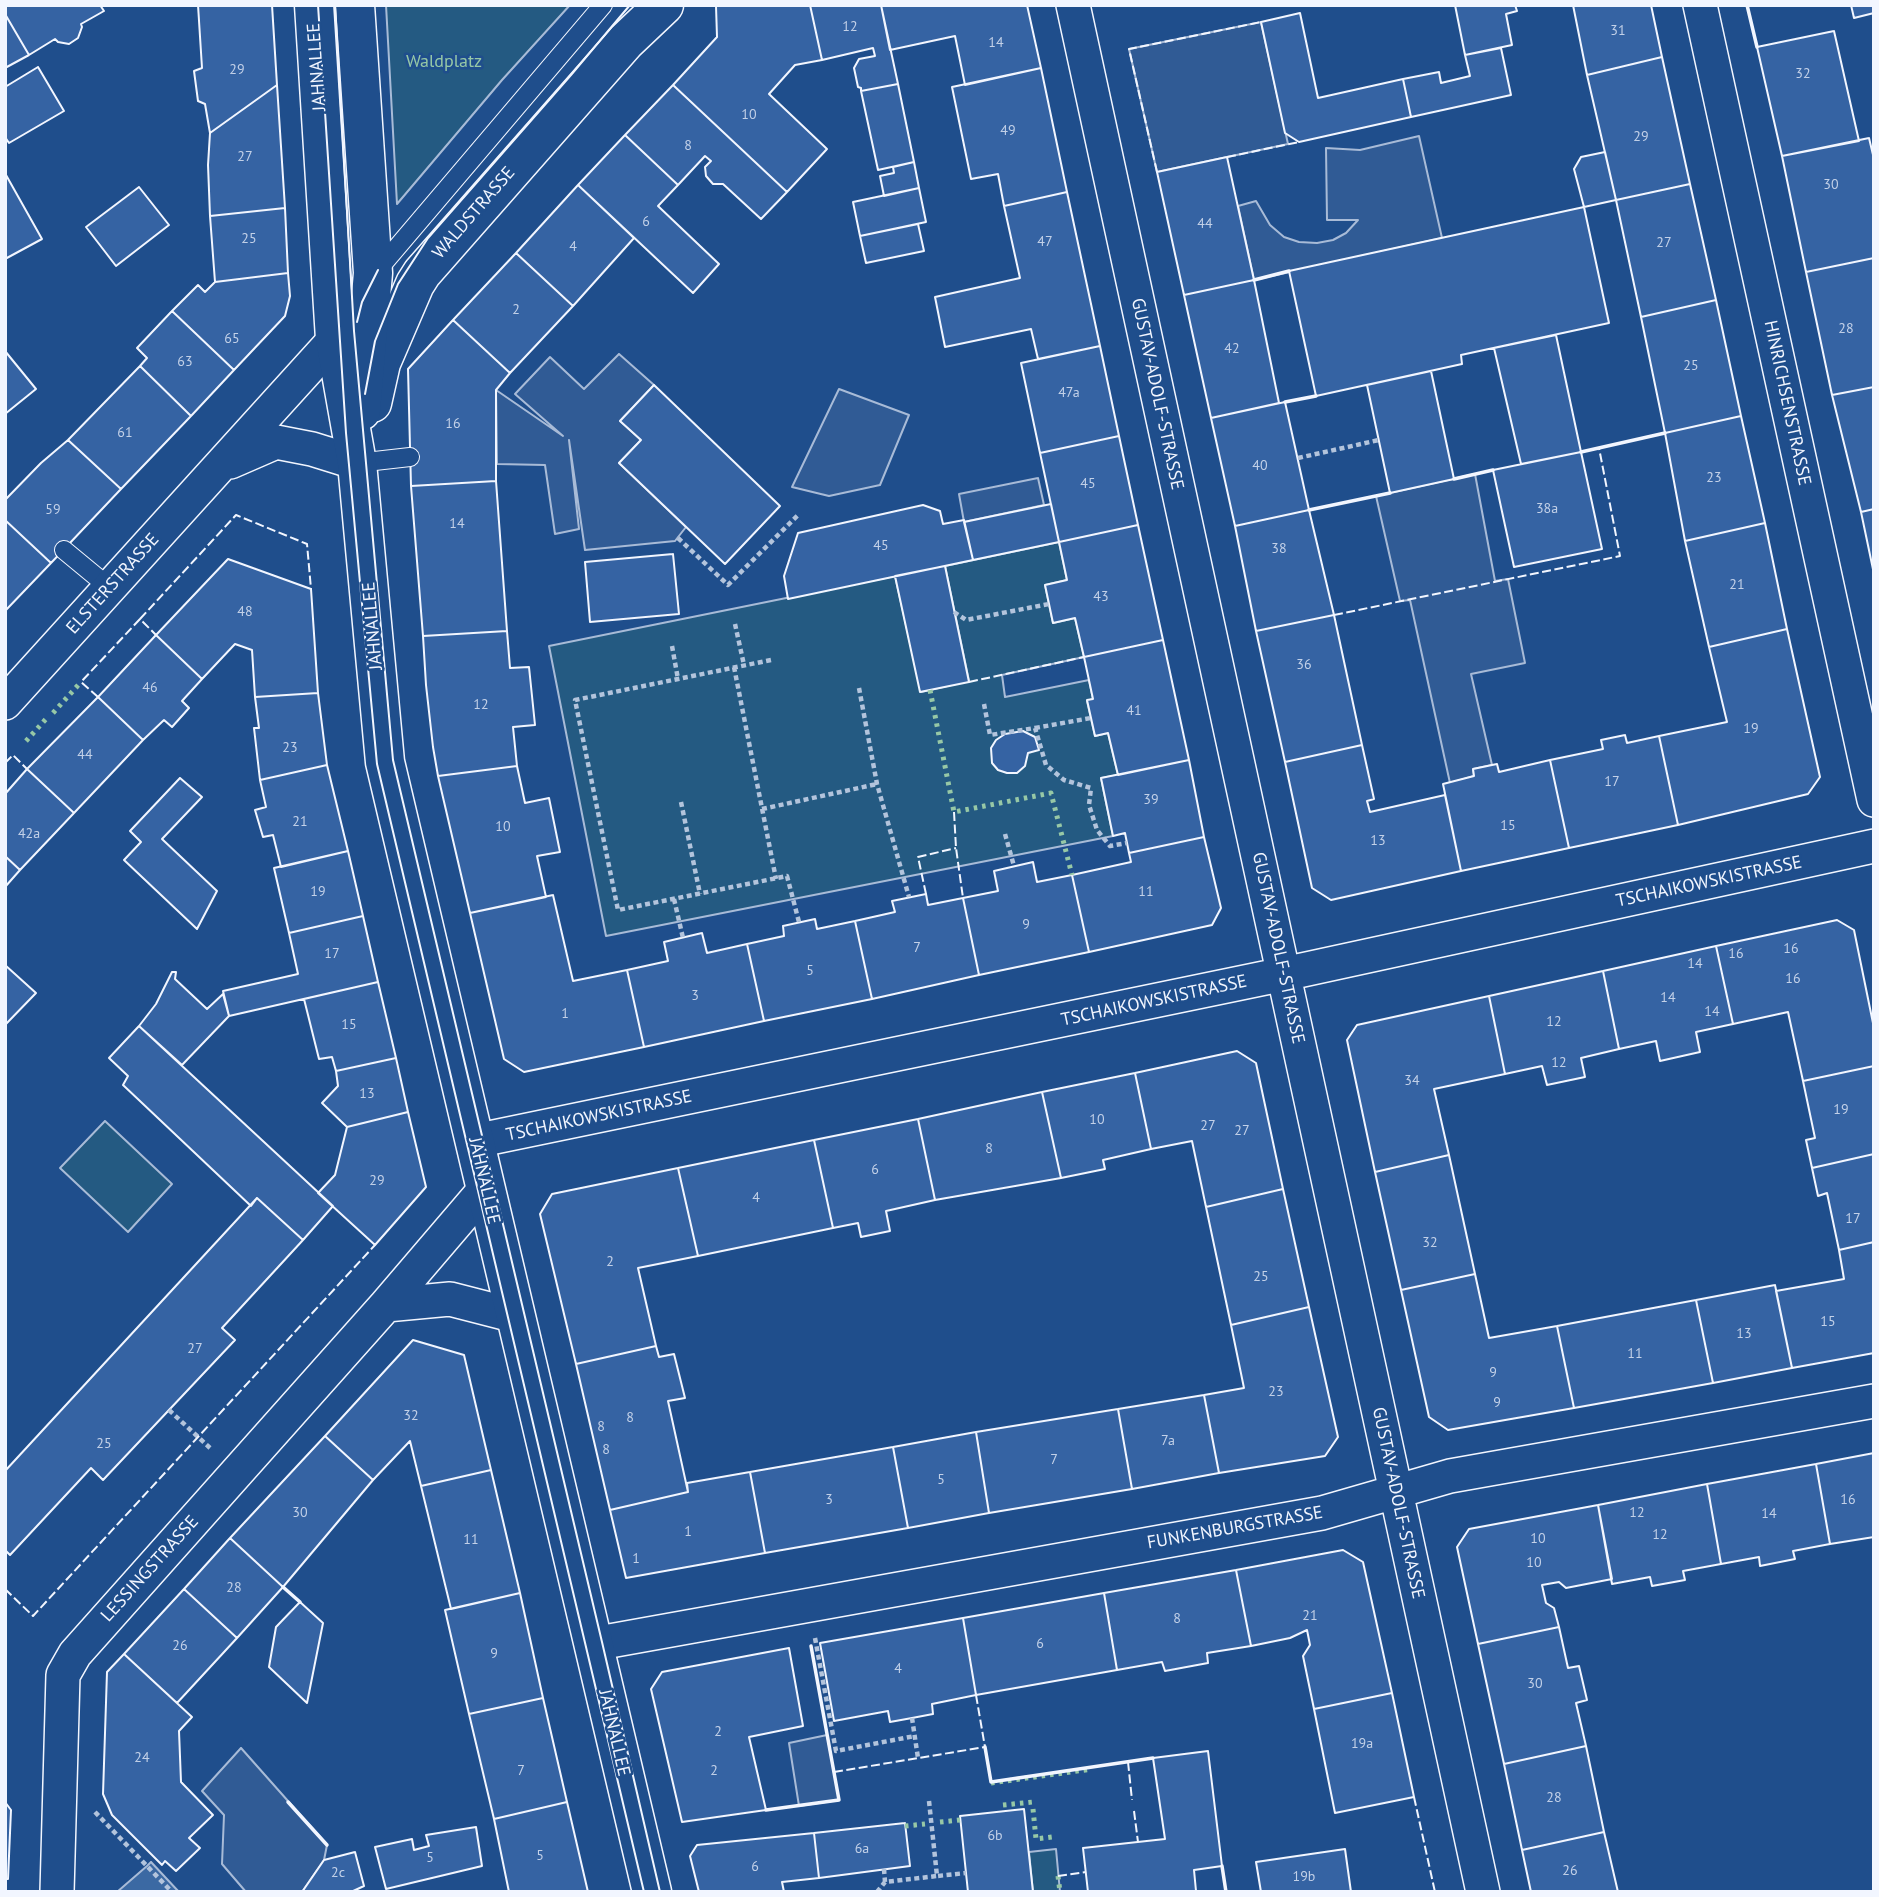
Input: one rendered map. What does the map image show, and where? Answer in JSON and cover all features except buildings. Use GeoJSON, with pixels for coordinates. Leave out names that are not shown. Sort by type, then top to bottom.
{"type":"FeatureCollection","features":[{"type":"Feature","properties":{"kind":"main road","name":"JAHNALLEE"},"geometry":{"type":"LineString","coordinates":[[314,5],[335,339],[357,463],[386,762],[652,1892]]}},
{"type":"Feature","properties":{"kind":"main road","name":"JAHNALLEE"},"geometry":{"type":"LineString","coordinates":[[355,5],[375,274],[357,463]]}},
{"type":"Feature","properties":{"kind":"main road","name":"WALDSTRASSE"},"geometry":{"type":"LineString","coordinates":[[357,463],[381,363],[422,273],[626,41],[664,5]]}},
{"type":"Feature","properties":{"kind":"street","name":"GUSTAV-ADOLF-STRASSE"},"geometry":{"type":"LineString","coordinates":[[1073,5],[1483,1892]]}},
{"type":"Feature","properties":{"kind":"street","name":"HINRICHSENSTRASSE"},"geometry":{"type":"LineString","coordinates":[[1700,5],[1874,800]]}},
{"type":"Feature","properties":{"kind":"street","name":"ELSTERSTRASSE"},"geometry":{"type":"LineString","coordinates":[[5,703],[335,339]]}},
{"type":"Feature","properties":{"kind":"street","name":"ELSTERSTRASSE"},"geometry":{"type":"LineString","coordinates":[[221,466],[276,442],[312,449],[357,463]]}},
{"type":"Feature","properties":{"kind":"street","name":"TSCHAIKOWSKISTRASSE"},"geometry":{"type":"LineString","coordinates":[[475,1141],[1284,974],[1874,846]]}},
{"type":"Feature","properties":{"kind":"street","name":"LESSINGSTRASSE"},"geometry":{"type":"LineString","coordinates":[[57,1892],[63,1675],[75,1654],[386,1306],[486,1188]]}},
{"type":"Feature","properties":{"kind":"street"},"geometry":{"type":"LineString","coordinates":[[386,1306],[450,1299],[516,1315]]}},
{"type":"Feature","properties":{"kind":"street","name":"FUNKENBURGSTRASSE"},"geometry":{"type":"LineString","coordinates":[[593,1644],[1322,1513],[1450,1476],[1874,1401]]}},
{"type":"Feature","properties":{"kind":"lane"},"geometry":{"type":"LineString","coordinates":[[335,339],[375,274],[603,5]]}},
{"type":"Feature","properties":{"kind":"lane"},"geometry":{"type":"LineString","coordinates":[[357,463],[411,457]]}},
{"type":"Feature","properties":{"kind":"lane"},"geometry":{"type":"LineString","coordinates":[[64,550],[110,588]]}},
{"type":"Feature","properties":{"kind":"path"},"geometry":{"type":"LineString","coordinates":[[1298,458],[1379,440]]}},
{"type":"Feature","properties":{"kind":"path"},"geometry":{"type":"LineString","coordinates":[[678,538],[728,585],[799,514]]}},
{"type":"Feature","properties":{"kind":"path"},"geometry":{"type":"LineString","coordinates":[[954,612],[966,621],[1049,604]]}},
{"type":"Feature","properties":{"kind":"path"},"geometry":{"type":"LineString","coordinates":[[735,625],[744,665]]}},
{"type":"Feature","properties":{"kind":"path"},"geometry":{"type":"LineString","coordinates":[[672,646],[678,679]]}},
{"type":"Feature","properties":{"kind":"path"},"geometry":{"type":"LineString","coordinates":[[771,660],[575,700],[618,910],[787,876],[799,922]]}},
{"type":"Feature","properties":{"kind":"path"},"geometry":{"type":"LineString","coordinates":[[734,667],[776,878]]}},
{"type":"Feature","properties":{"kind":"path"},"geometry":{"type":"LineString","coordinates":[[859,688],[877,784],[909,897]]}},
{"type":"Feature","properties":{"kind":"path"},"geometry":{"type":"LineString","coordinates":[[984,704],[990,736],[1091,718]]}},
{"type":"Feature","properties":{"kind":"path"},"geometry":{"type":"LineString","coordinates":[[1035,728],[1046,765],[1064,780],[1091,788],[1089,804],[1097,830],[1110,846],[1127,843]]}},
{"type":"Feature","properties":{"kind":"path"},"geometry":{"type":"LineString","coordinates":[[762,809],[877,784]]}},
{"type":"Feature","properties":{"kind":"path"},"geometry":{"type":"LineString","coordinates":[[681,802],[701,894]]}},
{"type":"Feature","properties":{"kind":"path"},"geometry":{"type":"LineString","coordinates":[[1005,834],[1014,866]]}},
{"type":"Feature","properties":{"kind":"path"},"geometry":{"type":"LineString","coordinates":[[674,899],[683,938]]}},
{"type":"Feature","properties":{"kind":"path"},"geometry":{"type":"LineString","coordinates":[[169,1410],[198,1437]]}},
{"type":"Feature","properties":{"kind":"path"},"geometry":{"type":"LineString","coordinates":[[810,1605],[836,1751],[915,1736]]}},
{"type":"Feature","properties":{"kind":"path"},"geometry":{"type":"LineString","coordinates":[[912,1718],[918,1758]]}},
{"type":"Feature","properties":{"kind":"path"},"geometry":{"type":"LineString","coordinates":[[929,1801],[937,1876]]}},
{"type":"Feature","properties":{"kind":"path"},"geometry":{"type":"LineString","coordinates":[[102,1819],[172,1892]]}},
{"type":"Feature","properties":{"kind":"path"},"geometry":{"type":"LineString","coordinates":[[884,1869],[886,1882]]}},
{"type":"Feature","properties":{"kind":"path"},"geometry":{"type":"LineString","coordinates":[[877,1892],[886,1882],[966,1873]]}},
{"type":"Feature","properties":{"kind":"green space","name":"Waldplatz"},"geometry":{"type":"Polygon","coordinates":[[[386,5],[570,5],[502,80],[397,204],[386,5]]]}},
{"type":"Feature","properties":{"kind":"green space"},"geometry":{"type":"Polygon","coordinates":[[[1059,542],[1067,580],[1045,585],[1053,623],[1075,618],[1084,657],[1002,675],[1005,697],[1089,680],[1093,699],[1087,701],[1095,736],[1108,733],[1118,775],[1101,778],[1113,836],[606,936],[549,646],[895,576],[921,692],[969,681],[945,566],[1059,542]]]}},
{"type":"Feature","properties":{"kind":"green space"},"geometry":{"type":"Polygon","coordinates":[[[105,1121],[172,1184],[128,1232],[60,1168],[105,1121]]]}},
{"type":"Feature","properties":{"kind":"green space"},"geometry":{"type":"Polygon","coordinates":[[[1056,1849],[1060,1892],[1033,1892],[1029,1852],[1056,1849]]]}},
{"type":"Feature","properties":{"kind":"shaded area"},"geometry":{"type":"Polygon","coordinates":[[[1261,22],[1288,144],[1157,172],[1129,49],[1261,22]]]}},
{"type":"Feature","properties":{"kind":"shaded area"},"geometry":{"type":"Polygon","coordinates":[[[1419,136],[1442,238],[1254,280],[1238,206],[1256,201],[1270,225],[1284,237],[1299,242],[1333,240],[1346,233],[1358,220],[1327,220],[1326,148],[1360,150],[1419,136]]]}},
{"type":"Feature","properties":{"kind":"shaded area"},"geometry":{"type":"Polygon","coordinates":[[[619,354],[654,385],[620,421],[641,440],[619,463],[686,527],[675,541],[585,550],[569,440],[579,529],[555,534],[545,465],[497,464],[496,390],[563,436],[515,394],[550,357],[584,389],[619,354]]]}},
{"type":"Feature","properties":{"kind":"shaded area"},"geometry":{"type":"Polygon","coordinates":[[[839,389],[909,415],[880,485],[829,496],[792,487],[839,389]]]}},
{"type":"Feature","properties":{"kind":"shaded area"},"geometry":{"type":"Polygon","coordinates":[[[1475,474],[1495,581],[1508,579],[1525,663],[1471,674],[1492,765],[1473,769],[1474,776],[1450,783],[1410,600],[1400,601],[1376,496],[1475,474]]]}},
{"type":"Feature","properties":{"kind":"shaded area"},"geometry":{"type":"Polygon","coordinates":[[[1038,478],[1044,505],[964,522],[959,494],[1038,478]]]}},
{"type":"Feature","properties":{"kind":"shaded area"},"geometry":{"type":"Polygon","coordinates":[[[827,1735],[839,1800],[799,1806],[789,1743],[827,1735]]]}},
{"type":"Feature","properties":{"kind":"shaded area"},"geometry":{"type":"Polygon","coordinates":[[[241,1748],[327,1845],[324,1860],[302,1892],[246,1892],[222,1864],[224,1815],[202,1791],[241,1748]]]}},
{"type":"Feature","properties":{"kind":"shaded area"},"geometry":{"type":"Polygon","coordinates":[[[151,1862],[179,1892],[117,1892],[147,1866],[151,1862]]]}},
{"type":"Feature","properties":{"kind":"tram line"},"geometry":{"type":"LineString","coordinates":[[318,5],[346,433],[377,764],[644,1892]]}},
{"type":"Feature","properties":{"kind":"tram line"},"geometry":{"type":"LineString","coordinates":[[335,5],[354,331],[393,760],[660,1892]]}},
{"type":"Feature","properties":{"kind":"tram line"},"geometry":{"type":"LineString","coordinates":[[365,394],[375,341],[398,284],[428,238],[630,5]]}},
{"type":"Feature","properties":{"kind":"tram line"},"geometry":{"type":"LineString","coordinates":[[357,322],[362,302],[378,270]]}},
{"type":"Feature","properties":{"kind":"hedge"},"geometry":{"type":"LineString","coordinates":[[53,713],[81,682]]}},
{"type":"Feature","properties":{"kind":"hedge"},"geometry":{"type":"LineString","coordinates":[[930,690],[954,812],[1051,793],[1072,875]]}},
{"type":"Feature","properties":{"kind":"hedge"},"geometry":{"type":"LineString","coordinates":[[26,741],[46,719]]}},
{"type":"Feature","properties":{"kind":"hedge"},"geometry":{"type":"LineString","coordinates":[[991,1783],[1092,1769]]}},
{"type":"Feature","properties":{"kind":"hedge"},"geometry":{"type":"LineString","coordinates":[[1003,1805],[1033,1802]]}},
{"type":"Feature","properties":{"kind":"hedge"},"geometry":{"type":"LineString","coordinates":[[1033,1809],[1036,1839],[1052,1837]]}},
{"type":"Feature","properties":{"kind":"hedge"},"geometry":{"type":"LineString","coordinates":[[940,1822],[960,1820]]}},
{"type":"Feature","properties":{"kind":"hedge"},"geometry":{"type":"LineString","coordinates":[[905,1826],[925,1824]]}},
{"type":"Feature","properties":{"kind":"hedge"},"geometry":{"type":"LineString","coordinates":[[1058,1876],[1060,1892]]}},
{"type":"Feature","properties":{"kind":"fence"},"geometry":{"type":"LineString","coordinates":[[1157,172],[1129,49],[1261,22]]}},
{"type":"Feature","properties":{"kind":"fence"},"geometry":{"type":"LineString","coordinates":[[1227,157],[1299,142]]}},
{"type":"Feature","properties":{"kind":"fence"},"geometry":{"type":"LineString","coordinates":[[1334,615],[1620,556],[1599,448]]}},
{"type":"Feature","properties":{"kind":"fence"},"geometry":{"type":"LineString","coordinates":[[140,619],[236,515],[307,544],[311,589]]}},
{"type":"Feature","properties":{"kind":"fence"},"geometry":{"type":"LineString","coordinates":[[98,697],[81,682],[140,619],[156,635]]}},
{"type":"Feature","properties":{"kind":"fence"},"geometry":{"type":"LineString","coordinates":[[969,682],[1084,657]]}},
{"type":"Feature","properties":{"kind":"fence"},"geometry":{"type":"LineString","coordinates":[[5,763],[13,755],[27,769]]}},
{"type":"Feature","properties":{"kind":"fence"},"geometry":{"type":"LineString","coordinates":[[954,812],[963,898]]}},
{"type":"Feature","properties":{"kind":"fence"},"geometry":{"type":"LineString","coordinates":[[926,894],[918,857],[956,848]]}},
{"type":"Feature","properties":{"kind":"fence"},"geometry":{"type":"LineString","coordinates":[[5,1589],[33,1616],[375,1245]]}},
{"type":"Feature","properties":{"kind":"fence"},"geometry":{"type":"LineString","coordinates":[[976,1695],[991,1782]]}},
{"type":"Feature","properties":{"kind":"fence"},"geometry":{"type":"LineString","coordinates":[[834,1772],[985,1747]]}},
{"type":"Feature","properties":{"kind":"fence"},"geometry":{"type":"LineString","coordinates":[[1128,1762],[1132,1800]]}},
{"type":"Feature","properties":{"kind":"fence"},"geometry":{"type":"LineString","coordinates":[[1414,1797],[1435,1892]]}},
{"type":"Feature","properties":{"kind":"fence"},"geometry":{"type":"LineString","coordinates":[[1134,1811],[1138,1842]]}},
{"type":"Feature","properties":{"kind":"fence"},"geometry":{"type":"LineString","coordinates":[[1058,1876],[1086,1872]]}},
{"type":"Feature","properties":{"kind":"wall"},"geometry":{"type":"LineString","coordinates":[[1747,5],[1757,47]]}},
{"type":"Feature","properties":{"kind":"wall"},"geometry":{"type":"LineString","coordinates":[[1254,280],[1289,271]]}},
{"type":"Feature","properties":{"kind":"wall"},"geometry":{"type":"LineString","coordinates":[[1285,402],[1316,396]]}},
{"type":"Feature","properties":{"kind":"wall"},"geometry":{"type":"LineString","coordinates":[[1581,452],[1665,433]]}},
{"type":"Feature","properties":{"kind":"wall"},"geometry":{"type":"LineString","coordinates":[[1454,479],[1493,470]]}},
{"type":"Feature","properties":{"kind":"wall"},"geometry":{"type":"LineString","coordinates":[[1309,510],[1390,493]]}},
{"type":"Feature","properties":{"kind":"wall"},"geometry":{"type":"LineString","coordinates":[[283,1587],[300,1602]]}},
{"type":"Feature","properties":{"kind":"wall"},"geometry":{"type":"LineString","coordinates":[[766,1810],[839,1800],[811,1646]]}},
{"type":"Feature","properties":{"kind":"wall"},"geometry":{"type":"LineString","coordinates":[[985,1747],[991,1782],[1153,1758]]}},
{"type":"Feature","properties":{"kind":"wall"},"geometry":{"type":"LineString","coordinates":[[288,1802],[327,1845]]}},
{"type":"Feature","properties":{"kind":"wall"},"geometry":{"type":"LineString","coordinates":[[1222,1866],[1226,1892]]}}]}
